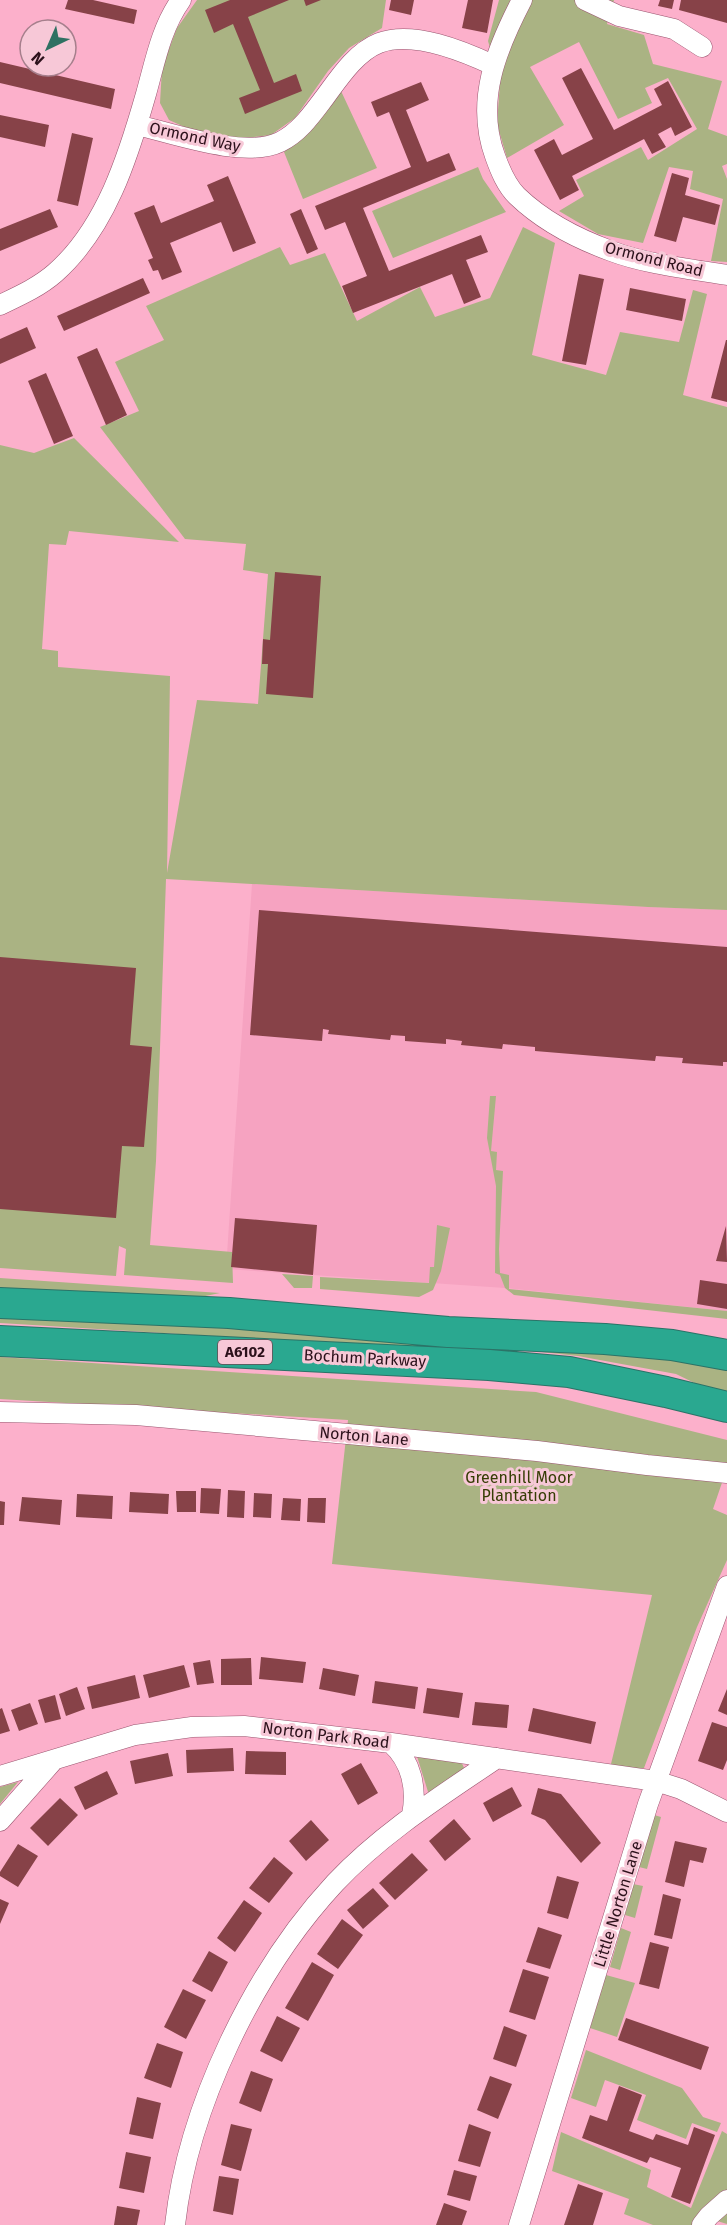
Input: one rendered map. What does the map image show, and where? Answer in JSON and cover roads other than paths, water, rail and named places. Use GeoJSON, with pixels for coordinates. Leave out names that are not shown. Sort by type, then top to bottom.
{"type":"FeatureCollection","features":[{"type":"Feature","properties":{"kind":"highway","name":"Bochum Parkway"},"geometry":{"type":"LineString","coordinates":[[0,1303],[229,1313],[467,1333],[605,1339],[672,1345],[727,1355]]}},
{"type":"Feature","properties":{"kind":"highway","name":"Bochum Parkway"},"geometry":{"type":"LineString","coordinates":[[0,1341],[489,1365],[569,1372],[727,1407]]}},
{"type":"Feature","properties":{"kind":"street"},"geometry":{"type":"LineString","coordinates":[[0,305],[26,293],[55,273],[79,249],[106,205],[137,125],[161,39],[181,0]]}},
{"type":"Feature","properties":{"kind":"street","name":"Ormond Road"},"geometry":{"type":"LineString","coordinates":[[522,0],[510,22],[494,65],[487,93],[486,120],[491,146],[501,173],[516,195],[564,229],[612,252],[727,276]]}},
{"type":"Feature","properties":{"kind":"street"},"geometry":{"type":"LineString","coordinates":[[585,0],[619,15],[674,29],[702,47]]}},
{"type":"Feature","properties":{"kind":"street","name":"Ormond Way"},"geometry":{"type":"LineString","coordinates":[[137,125],[240,148],[259,148],[280,142],[303,125],[342,74],[358,57],[380,43],[404,39],[431,43],[462,51],[494,65]]}},
{"type":"Feature","properties":{"kind":"street","name":"Norton Lane"},"geometry":{"type":"LineString","coordinates":[[0,1412],[135,1415],[537,1451],[727,1473]]}},
{"type":"Feature","properties":{"kind":"street","name":"Little Norton Lane"},"geometry":{"type":"LineString","coordinates":[[519,2225],[656,1781],[727,1586]]}},
{"type":"Feature","properties":{"kind":"street","name":"Norton Park Road"},"geometry":{"type":"LineString","coordinates":[[0,1776],[135,1735],[192,1727],[244,1726],[391,1743],[656,1781],[681,1789],[727,1812]]}},
{"type":"Feature","properties":{"kind":"street"},"geometry":{"type":"LineString","coordinates":[[391,1743],[403,1756],[412,1776],[414,1800],[412,1815]]}},
{"type":"Feature","properties":{"kind":"street"},"geometry":{"type":"LineString","coordinates":[[175,2225],[177,2205],[194,2133],[211,2086],[268,1970],[301,1923],[336,1882],[412,1815],[497,1758]]}},
{"type":"Feature","properties":{"kind":"street"},"geometry":{"type":"LineString","coordinates":[[0,1821],[55,1760]]}},
{"type":"Feature","properties":{"kind":"street"},"geometry":{"type":"LineString","coordinates":[[702,2225],[727,2200]]}},
{"type":"Feature","properties":{"kind":"park label","name":"Greenhill Moor Plantation"},"geometry":{"type":"Point","coordinates":[519,1486]}}]}
